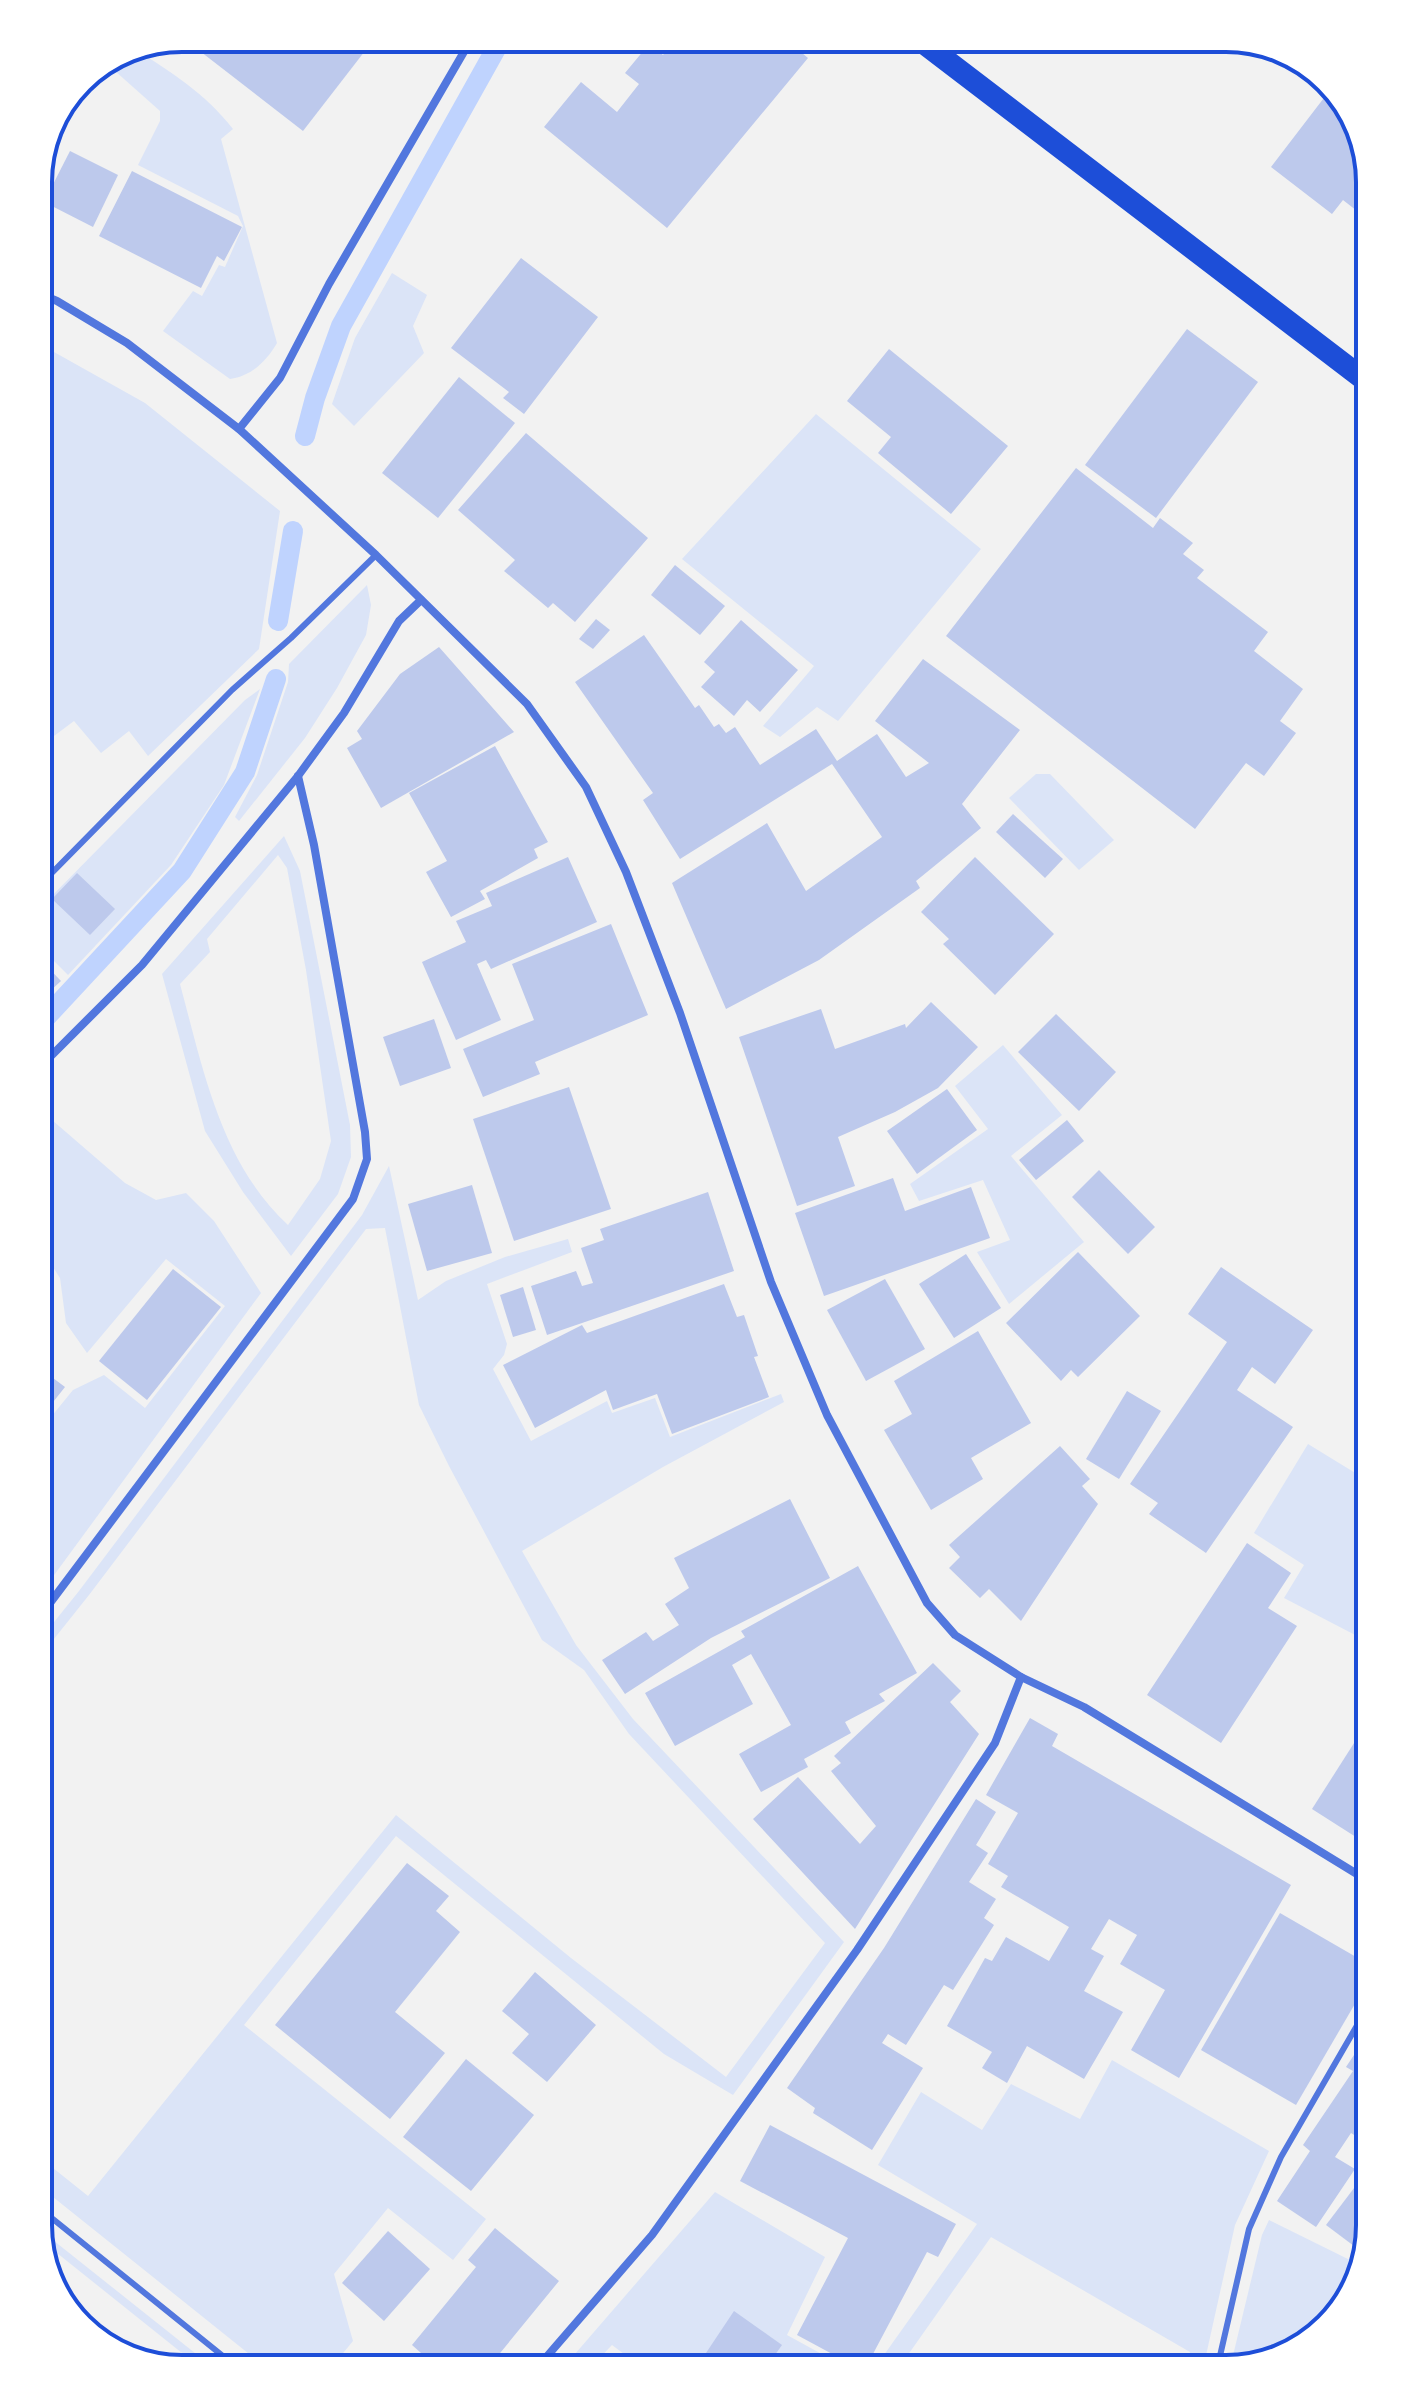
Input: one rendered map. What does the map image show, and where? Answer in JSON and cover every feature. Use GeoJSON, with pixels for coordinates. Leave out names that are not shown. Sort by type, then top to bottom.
{"type":"FeatureCollection","features":[{"type":"Feature","properties":{"kind":"highway"},"geometry":{"type":"LineString","coordinates":[[935,52],[1356,373]]}},
{"type":"Feature","properties":{"kind":"street"},"geometry":{"type":"LineString","coordinates":[[239,429],[280,378],[329,284],[464,52]]}},
{"type":"Feature","properties":{"kind":"street"},"geometry":{"type":"LineString","coordinates":[[52,299],[127,343],[239,429],[376,555],[527,704],[586,787],[626,872],[680,1013],[771,1282],[827,1415],[927,1603],[955,1635],[1021,1677],[1084,1707],[1356,1873]]}},
{"type":"Feature","properties":{"kind":"street"},"geometry":{"type":"LineString","coordinates":[[52,1055],[142,965],[298,776],[344,713],[399,621],[421,600]]}},
{"type":"Feature","properties":{"kind":"street"},"geometry":{"type":"LineString","coordinates":[[52,1600],[353,1199],[367,1159],[365,1132],[317,860],[298,776]]}},
{"type":"Feature","properties":{"kind":"street"},"geometry":{"type":"LineString","coordinates":[[548,2355],[652,2235],[857,1950],[995,1743],[1021,1677]]}},
{"type":"Feature","properties":{"kind":"lane"},"geometry":{"type":"LineString","coordinates":[[52,873],[232,690],[291,638],[376,555]]}},
{"type":"Feature","properties":{"kind":"lane"},"geometry":{"type":"LineString","coordinates":[[1220,2355],[1249,2229],[1281,2157],[1356,2027]]}},
{"type":"Feature","properties":{"kind":"lane"},"geometry":{"type":"LineString","coordinates":[[52,2218],[222,2355]]}},
{"type":"Feature","properties":{"kind":"shaded area"},"geometry":{"type":"Polygon","coordinates":[[[148,58],[199,94],[233,129],[221,139],[277,343],[257,367],[245,375],[230,379],[163,331],[193,291],[202,296],[219,265],[225,267],[243,226],[238,216],[138,165],[160,121],[160,111],[115,71],[148,58]]]}},
{"type":"Feature","properties":{"kind":"shaded area"},"geometry":{"type":"Polygon","coordinates":[[[392,273],[427,295],[413,326],[424,353],[354,426],[332,404],[355,338],[392,273]]]}},
{"type":"Feature","properties":{"kind":"shaded area"},"geometry":{"type":"Polygon","coordinates":[[[52,351],[145,403],[280,511],[259,649],[148,756],[129,731],[101,753],[74,721],[52,738],[52,351]]]}},
{"type":"Feature","properties":{"kind":"shaded area"},"geometry":{"type":"Polygon","coordinates":[[[816,414],[981,549],[838,721],[817,707],[780,737],[763,726],[814,666],[682,559],[816,414]]]}},
{"type":"Feature","properties":{"kind":"shaded area"},"geometry":{"type":"Polygon","coordinates":[[[367,585],[371,605],[366,635],[305,738],[239,821],[235,817],[257,775],[288,682],[289,664],[367,585]]]}},
{"type":"Feature","properties":{"kind":"shaded area"},"geometry":{"type":"Polygon","coordinates":[[[260,689],[224,785],[171,865],[68,975],[52,959],[52,896],[245,700],[260,689]]]}},
{"type":"Feature","properties":{"kind":"shaded area"},"geometry":{"type":"Polygon","coordinates":[[[1036,774],[1050,774],[1114,840],[1079,870],[1009,798],[1036,774]]]}},
{"type":"Feature","properties":{"kind":"shaded area"},"geometry":{"type":"Polygon","coordinates":[[[284,836],[300,871],[350,1125],[351,1157],[338,1194],[291,1256],[243,1192],[205,1131],[162,974],[284,836]],[[278,855],[207,939],[210,952],[180,984],[207,1081],[230,1144],[265,1200],[288,1225],[320,1179],[331,1141],[306,970],[287,868],[278,855]]]}},
{"type":"Feature","properties":{"kind":"shaded area"},"geometry":{"type":"Polygon","coordinates":[[[1003,1045],[1062,1115],[1011,1156],[1084,1242],[1009,1304],[977,1252],[1010,1240],[983,1180],[919,1201],[910,1184],[988,1129],[955,1086],[1003,1045]]]}},
{"type":"Feature","properties":{"kind":"shaded area"},"geometry":{"type":"Polygon","coordinates":[[[52,1120],[125,1183],[156,1200],[186,1193],[214,1221],[261,1293],[52,1578],[52,1416],[73,1390],[104,1375],[145,1408],[225,1306],[166,1259],[87,1353],[66,1323],[60,1278],[52,1266],[52,1120]]]}},
{"type":"Feature","properties":{"kind":"shaded area"},"geometry":{"type":"Polygon","coordinates":[[[389,1166],[418,1300],[446,1281],[505,1257],[568,1239],[572,1252],[487,1284],[507,1344],[504,1355],[493,1369],[531,1441],[607,1401],[612,1413],[655,1398],[670,1437],[781,1394],[784,1402],[663,1467],[522,1551],[576,1645],[633,1719],[844,1942],[733,2095],[664,2054],[396,1836],[244,2025],[486,2219],[453,2260],[388,2208],[334,2274],[353,2341],[342,2355],[250,2355],[52,2196],[52,2167],[88,2196],[396,1815],[571,1958],[726,2077],[825,1943],[629,1734],[584,1670],[542,1640],[419,1405],[385,1228],[366,1229],[52,1641],[52,1625],[362,1215],[389,1166]]]}},
{"type":"Feature","properties":{"kind":"shaded area"},"geometry":{"type":"Polygon","coordinates":[[[1308,1444],[1356,1473],[1356,1635],[1284,1598],[1304,1565],[1254,1533],[1308,1444]]]}},
{"type":"Feature","properties":{"kind":"shaded area"},"geometry":{"type":"Polygon","coordinates":[[[1112,2060],[1269,2151],[1235,2225],[1206,2355],[1190,2355],[1190,2352],[991,2237],[908,2355],[884,2355],[977,2224],[878,2165],[921,2092],[982,2130],[1011,2084],[1080,2119],[1112,2060]]]}},
{"type":"Feature","properties":{"kind":"shaded area"},"geometry":{"type":"Polygon","coordinates":[[[715,2192],[825,2257],[787,2335],[823,2355],[625,2355],[612,2345],[602,2355],[574,2355],[715,2192]]]}},
{"type":"Feature","properties":{"kind":"shaded area"},"geometry":{"type":"Polygon","coordinates":[[[1269,2220],[1351,2261],[1334,2297],[1312,2323],[1283,2342],[1259,2351],[1233,2355],[1262,2235],[1269,2220]]]}},
{"type":"Feature","properties":{"kind":"shaded area"},"geometry":{"type":"Polygon","coordinates":[[[53,2240],[197,2355],[184,2355],[55,2251],[53,2240]]]}},
{"type":"Feature","properties":{"kind":"building"},"geometry":{"type":"Polygon","coordinates":[[[201,52],[364,52],[303,131],[201,52]]]}},
{"type":"Feature","properties":{"kind":"building"},"geometry":{"type":"Polygon","coordinates":[[[642,52],[659,52],[663,55],[666,52],[801,52],[808,58],[667,228],[544,127],[581,82],[617,112],[639,84],[625,73],[642,52]]]}},
{"type":"Feature","properties":{"kind":"building"},"geometry":{"type":"Polygon","coordinates":[[[1325,97],[1349,140],[1356,182],[1356,210],[1343,200],[1332,214],[1271,167],[1325,97]]]}},
{"type":"Feature","properties":{"kind":"building"},"geometry":{"type":"Polygon","coordinates":[[[70,151],[118,175],[93,227],[52,206],[52,186],[70,151]]]}},
{"type":"Feature","properties":{"kind":"building"},"geometry":{"type":"Polygon","coordinates":[[[132,171],[242,227],[224,261],[217,256],[201,288],[99,236],[132,171]]]}},
{"type":"Feature","properties":{"kind":"building"},"geometry":{"type":"Polygon","coordinates":[[[521,258],[598,317],[524,414],[503,398],[509,392],[451,348],[521,258]]]}},
{"type":"Feature","properties":{"kind":"building"},"geometry":{"type":"Polygon","coordinates":[[[1187,329],[1258,382],[1156,518],[1085,465],[1187,329]]]}},
{"type":"Feature","properties":{"kind":"building"},"geometry":{"type":"Polygon","coordinates":[[[889,349],[1008,446],[951,514],[878,453],[891,437],[847,401],[889,349]]]}},
{"type":"Feature","properties":{"kind":"building"},"geometry":{"type":"Polygon","coordinates":[[[459,377],[515,423],[438,518],[382,473],[459,377]]]}},
{"type":"Feature","properties":{"kind":"building"},"geometry":{"type":"Polygon","coordinates":[[[526,433],[648,538],[575,622],[553,603],[548,608],[504,571],[515,560],[458,510],[526,433]]]}},
{"type":"Feature","properties":{"kind":"building"},"geometry":{"type":"Polygon","coordinates":[[[1076,468],[1153,528],[1160,518],[1193,543],[1183,554],[1204,570],[1197,578],[1268,632],[1254,651],[1303,689],[1280,721],[1296,733],[1264,776],[1246,763],[1195,829],[946,636],[1076,468]]]}},
{"type":"Feature","properties":{"kind":"building"},"geometry":{"type":"Polygon","coordinates":[[[675,565],[725,606],[700,635],[651,595],[675,565]]]}},
{"type":"Feature","properties":{"kind":"building"},"geometry":{"type":"Polygon","coordinates":[[[596,619],[610,630],[593,649],[579,639],[596,619]]]}},
{"type":"Feature","properties":{"kind":"building"},"geometry":{"type":"Polygon","coordinates":[[[741,620],[798,670],[760,712],[747,700],[734,716],[701,687],[715,672],[704,662],[741,620]]]}},
{"type":"Feature","properties":{"kind":"building"},"geometry":{"type":"Polygon","coordinates":[[[644,635],[695,708],[699,705],[714,727],[719,724],[726,733],[735,727],[760,765],[816,729],[837,761],[877,734],[906,777],[929,763],[875,721],[923,659],[1020,730],[962,804],[981,828],[916,881],[920,888],[819,960],[726,1009],[672,883],[767,823],[806,891],[882,837],[832,764],[680,859],[643,800],[653,793],[575,682],[644,635]]]}},
{"type":"Feature","properties":{"kind":"building"},"geometry":{"type":"Polygon","coordinates":[[[439,647],[514,732],[381,808],[347,748],[362,739],[357,731],[400,674],[439,647]]]}},
{"type":"Feature","properties":{"kind":"building"},"geometry":{"type":"Polygon","coordinates":[[[495,746],[548,842],[534,849],[538,858],[480,891],[485,899],[451,917],[426,872],[447,861],[409,793],[495,746]]]}},
{"type":"Feature","properties":{"kind":"building"},"geometry":{"type":"Polygon","coordinates":[[[1013,814],[1063,859],[1045,878],[996,832],[1013,814]]]}},
{"type":"Feature","properties":{"kind":"building"},"geometry":{"type":"Polygon","coordinates":[[[568,857],[597,922],[491,969],[486,960],[477,964],[501,1020],[456,1040],[422,962],[466,942],[456,921],[492,906],[486,893],[568,857]]]}},
{"type":"Feature","properties":{"kind":"building"},"geometry":{"type":"Polygon","coordinates":[[[975,857],[1054,934],[995,995],[943,944],[949,939],[921,912],[975,857]]]}},
{"type":"Feature","properties":{"kind":"building"},"geometry":{"type":"Polygon","coordinates":[[[77,873],[115,909],[90,935],[52,899],[77,873]]]}},
{"type":"Feature","properties":{"kind":"building"},"geometry":{"type":"Polygon","coordinates":[[[611,924],[648,1015],[535,1062],[540,1074],[483,1097],[463,1049],[534,1020],[512,964],[611,924]]]}},
{"type":"Feature","properties":{"kind":"building"},"geometry":{"type":"Polygon","coordinates":[[[52,972],[61,981],[52,989],[52,972]]]}},
{"type":"Feature","properties":{"kind":"building"},"geometry":{"type":"Polygon","coordinates":[[[931,1002],[978,1047],[938,1088],[895,1112],[838,1137],[855,1186],[797,1206],[739,1037],[821,1009],[835,1049],[905,1024],[906,1028],[931,1002]]]}},
{"type":"Feature","properties":{"kind":"building"},"geometry":{"type":"Polygon","coordinates":[[[1056,1014],[1116,1072],[1079,1111],[1018,1052],[1056,1014]]]}},
{"type":"Feature","properties":{"kind":"building"},"geometry":{"type":"Polygon","coordinates":[[[434,1019],[451,1068],[400,1086],[383,1037],[434,1019]]]}},
{"type":"Feature","properties":{"kind":"building"},"geometry":{"type":"Polygon","coordinates":[[[569,1087],[611,1209],[514,1241],[473,1119],[569,1087]]]}},
{"type":"Feature","properties":{"kind":"building"},"geometry":{"type":"Polygon","coordinates":[[[947,1089],[977,1130],[917,1174],[887,1131],[947,1089]]]}},
{"type":"Feature","properties":{"kind":"building"},"geometry":{"type":"Polygon","coordinates":[[[1067,1120],[1084,1141],[1036,1180],[1019,1160],[1067,1120]]]}},
{"type":"Feature","properties":{"kind":"building"},"geometry":{"type":"Polygon","coordinates":[[[1099,1170],[1155,1227],[1128,1254],[1072,1197],[1099,1170]]]}},
{"type":"Feature","properties":{"kind":"building"},"geometry":{"type":"Polygon","coordinates":[[[893,1178],[905,1211],[971,1187],[990,1238],[824,1296],[795,1213],[893,1178]]]}},
{"type":"Feature","properties":{"kind":"building"},"geometry":{"type":"Polygon","coordinates":[[[472,1185],[492,1253],[427,1271],[408,1204],[472,1185]]]}},
{"type":"Feature","properties":{"kind":"building"},"geometry":{"type":"Polygon","coordinates":[[[708,1192],[734,1271],[547,1335],[531,1286],[576,1271],[582,1286],[593,1283],[581,1248],[604,1240],[600,1229],[708,1192]]]}},
{"type":"Feature","properties":{"kind":"building"},"geometry":{"type":"Polygon","coordinates":[[[1078,1252],[1140,1316],[1078,1377],[1071,1370],[1061,1381],[1006,1323],[1078,1252]]]}},
{"type":"Feature","properties":{"kind":"building"},"geometry":{"type":"Polygon","coordinates":[[[966,1254],[1001,1308],[954,1338],[919,1284],[966,1254]]]}},
{"type":"Feature","properties":{"kind":"building"},"geometry":{"type":"Polygon","coordinates":[[[1221,1267],[1313,1330],[1275,1384],[1252,1367],[1237,1390],[1293,1427],[1206,1553],[1149,1514],[1158,1503],[1130,1484],[1227,1342],[1188,1314],[1221,1267]]]}},
{"type":"Feature","properties":{"kind":"building"},"geometry":{"type":"Polygon","coordinates":[[[173,1269],[221,1307],[147,1400],[99,1361],[173,1269]]]}},
{"type":"Feature","properties":{"kind":"building"},"geometry":{"type":"Polygon","coordinates":[[[885,1279],[925,1349],[866,1381],[827,1310],[885,1279]]]}},
{"type":"Feature","properties":{"kind":"building"},"geometry":{"type":"Polygon","coordinates":[[[724,1284],[737,1317],[744,1315],[758,1356],[754,1357],[769,1397],[672,1434],[657,1394],[613,1410],[606,1390],[535,1428],[503,1365],[582,1325],[587,1333],[724,1284]]]}},
{"type":"Feature","properties":{"kind":"building"},"geometry":{"type":"Polygon","coordinates":[[[523,1287],[536,1330],[513,1337],[500,1295],[523,1287]]]}},
{"type":"Feature","properties":{"kind":"building"},"geometry":{"type":"Polygon","coordinates":[[[978,1331],[1031,1423],[971,1458],[983,1479],[931,1510],[884,1430],[912,1414],[894,1381],[978,1331]]]}},
{"type":"Feature","properties":{"kind":"building"},"geometry":{"type":"Polygon","coordinates":[[[52,1377],[65,1387],[52,1403],[52,1377]]]}},
{"type":"Feature","properties":{"kind":"building"},"geometry":{"type":"Polygon","coordinates":[[[1127,1391],[1161,1411],[1119,1479],[1086,1459],[1127,1391]]]}},
{"type":"Feature","properties":{"kind":"building"},"geometry":{"type":"Polygon","coordinates":[[[1060,1446],[1090,1479],[1082,1486],[1098,1504],[1021,1621],[989,1589],[980,1598],[949,1568],[960,1557],[949,1545],[1060,1446]]]}},
{"type":"Feature","properties":{"kind":"building"},"geometry":{"type":"Polygon","coordinates":[[[790,1499],[830,1578],[711,1638],[625,1694],[602,1660],[646,1632],[653,1641],[679,1625],[665,1604],[689,1588],[674,1558],[790,1499]]]}},
{"type":"Feature","properties":{"kind":"building"},"geometry":{"type":"Polygon","coordinates":[[[1247,1543],[1291,1573],[1268,1608],[1297,1626],[1221,1743],[1147,1695],[1247,1543]]]}},
{"type":"Feature","properties":{"kind":"building"},"geometry":{"type":"Polygon","coordinates":[[[858,1566],[917,1673],[879,1694],[885,1701],[845,1722],[851,1733],[804,1759],[808,1767],[761,1792],[739,1754],[791,1725],[751,1654],[732,1665],[753,1704],[675,1746],[645,1693],[745,1637],[741,1631],[858,1566]]]}},
{"type":"Feature","properties":{"kind":"building"},"geometry":{"type":"Polygon","coordinates":[[[933,1663],[961,1691],[950,1702],[979,1734],[855,1929],[753,1819],[798,1777],[860,1844],[876,1826],[831,1771],[841,1763],[834,1756],[933,1663]]]}},
{"type":"Feature","properties":{"kind":"building"},"geometry":{"type":"Polygon","coordinates":[[[1030,1718],[1058,1734],[1052,1746],[1291,1885],[1179,2078],[1131,2050],[1165,1990],[1120,1964],[1137,1935],[1109,1919],[1091,1949],[1104,1956],[1084,1991],[1123,2012],[1084,2079],[1027,2046],[1007,2083],[982,2068],[992,2052],[947,2026],[985,1958],[992,1961],[1006,1937],[1049,1961],[1069,1927],[1001,1887],[1008,1876],[988,1864],[1018,1813],[986,1795],[1030,1718]]]}},
{"type":"Feature","properties":{"kind":"building"},"geometry":{"type":"Polygon","coordinates":[[[1356,1740],[1356,1837],[1312,1809],[1356,1740]]]}},
{"type":"Feature","properties":{"kind":"building"},"geometry":{"type":"Polygon","coordinates":[[[976,1799],[996,1812],[976,1845],[988,1853],[969,1882],[996,1899],[984,1918],[994,1925],[953,1990],[944,1985],[906,2045],[888,2034],[882,2043],[923,2068],[872,2150],[813,2113],[815,2108],[787,2088],[884,1948],[976,1799]]]}},
{"type":"Feature","properties":{"kind":"building"},"geometry":{"type":"Polygon","coordinates":[[[407,1863],[449,1896],[436,1911],[460,1932],[395,2012],[445,2053],[390,2119],[275,2025],[407,1863]]]}},
{"type":"Feature","properties":{"kind":"building"},"geometry":{"type":"Polygon","coordinates":[[[1280,1913],[1356,1957],[1356,2002],[1296,2105],[1201,2050],[1280,1913]]]}},
{"type":"Feature","properties":{"kind":"building"},"geometry":{"type":"Polygon","coordinates":[[[535,1972],[596,2025],[547,2082],[512,2053],[529,2034],[502,2011],[535,1972]]]}},
{"type":"Feature","properties":{"kind":"building"},"geometry":{"type":"Polygon","coordinates":[[[1356,2052],[1356,2136],[1351,2133],[1335,2157],[1355,2169],[1316,2227],[1277,2201],[1310,2151],[1303,2145],[1353,2071],[1346,2067],[1356,2052]]]}},
{"type":"Feature","properties":{"kind":"building"},"geometry":{"type":"Polygon","coordinates":[[[466,2059],[534,2115],[471,2191],[403,2137],[466,2059]]]}},
{"type":"Feature","properties":{"kind":"building"},"geometry":{"type":"Polygon","coordinates":[[[770,2125],[956,2224],[938,2257],[927,2252],[872,2355],[834,2355],[797,2335],[848,2238],[740,2181],[770,2125]]]}},
{"type":"Feature","properties":{"kind":"building"},"geometry":{"type":"Polygon","coordinates":[[[1356,2185],[1354,2246],[1326,2225],[1356,2185]]]}},
{"type":"Feature","properties":{"kind":"building"},"geometry":{"type":"Polygon","coordinates":[[[495,2228],[559,2281],[498,2355],[419,2355],[421,2353],[412,2345],[476,2267],[468,2260],[495,2228]]]}},
{"type":"Feature","properties":{"kind":"building"},"geometry":{"type":"Polygon","coordinates":[[[388,2231],[430,2269],[384,2321],[342,2283],[388,2231]]]}},
{"type":"Feature","properties":{"kind":"building"},"geometry":{"type":"Polygon","coordinates":[[[734,2311],[782,2345],[775,2355],[705,2355],[734,2311]]]}},
{"type":"Feature","properties":{"kind":"waterway"},"geometry":{"type":"LineString","coordinates":[[305,436],[341,326],[494,52]]}},
{"type":"Feature","properties":{"kind":"waterway"},"geometry":{"type":"LineString","coordinates":[[278,621],[293,531]]}},
{"type":"Feature","properties":{"kind":"waterway"},"geometry":{"type":"LineString","coordinates":[[52,1011],[182,871],[245,772],[276,679]]}}]}
